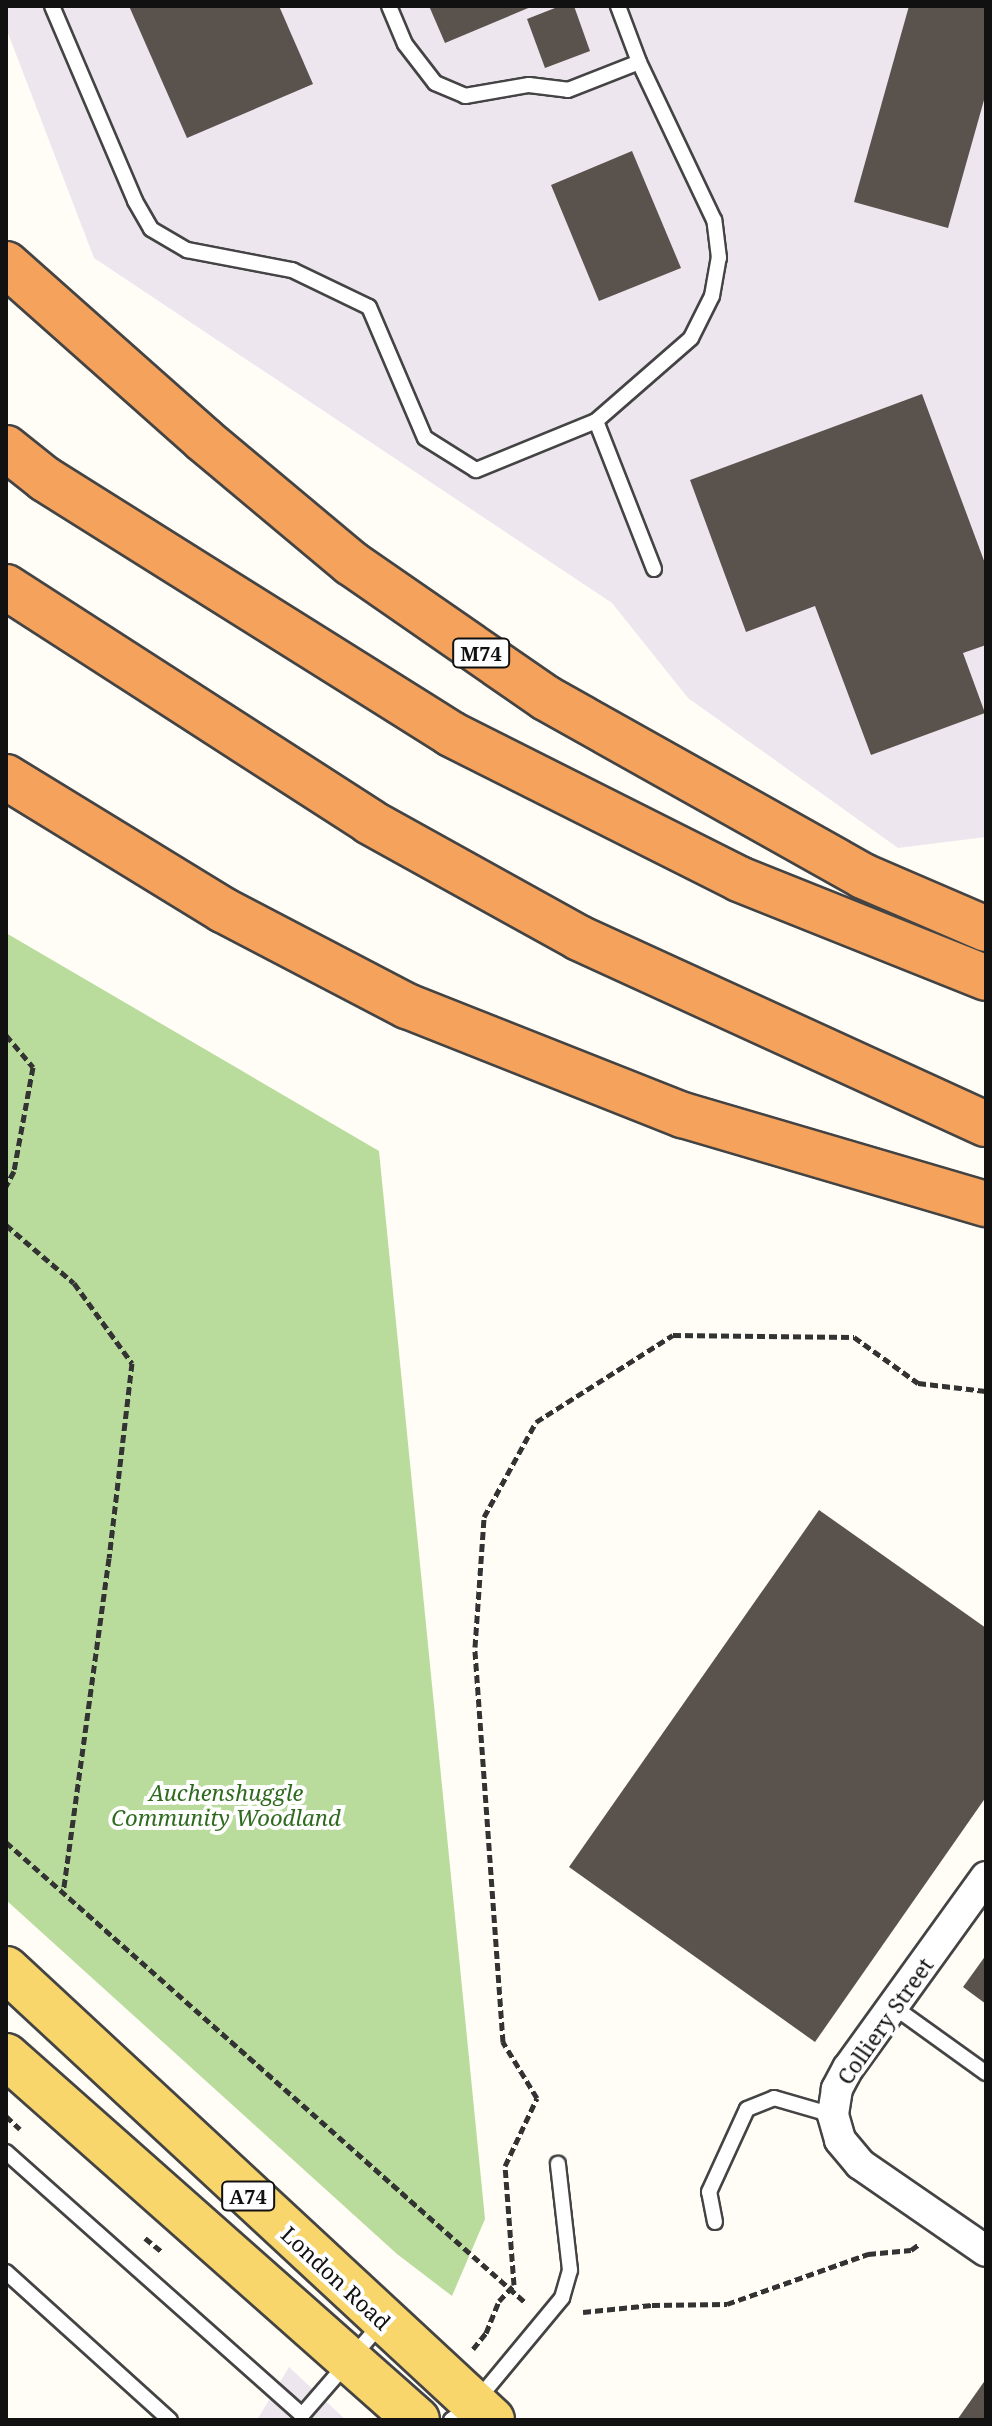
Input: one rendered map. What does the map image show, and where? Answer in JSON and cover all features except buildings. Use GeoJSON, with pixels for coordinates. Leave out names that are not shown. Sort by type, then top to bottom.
{"type":"FeatureCollection","features":[{"type":"Feature","properties":{"kind":"highway","name":"M74"},"geometry":{"type":"LineString","coordinates":[[6,264],[204,440],[351,563],[546,698],[863,876],[986,929]]}},
{"type":"Feature","properties":{"kind":"highway"},"geometry":{"type":"LineString","coordinates":[[6,448],[45,479],[451,734],[739,879],[986,978]]}},
{"type":"Feature","properties":{"kind":"highway"},"geometry":{"type":"LineString","coordinates":[[6,587],[370,822],[579,938],[986,1124]]}},
{"type":"Feature","properties":{"kind":"highway"},"geometry":{"type":"LineString","coordinates":[[6,777],[223,910],[407,1006],[683,1115],[986,1204]]}},
{"type":"Feature","properties":{"kind":"main road","name":"London Road"},"geometry":{"type":"LineString","coordinates":[[6,1969],[383,2322],[478,2406]]}},
{"type":"Feature","properties":{"kind":"main road","name":"A74"},"geometry":{"type":"LineString","coordinates":[[6,2056],[417,2420]]}},
{"type":"Feature","properties":{"kind":"street","name":"Colliery Street"},"geometry":{"type":"LineString","coordinates":[[986,1877],[848,2068],[837,2089],[833,2115],[840,2140],[860,2164],[986,2251]]}},
{"type":"Feature","properties":{"kind":"lane"},"geometry":{"type":"LineString","coordinates":[[52,6],[135,201],[151,229],[187,250],[292,270],[369,307],[425,438],[476,470],[596,421],[691,338],[712,296],[719,258],[714,220],[639,62],[618,6]]}},
{"type":"Feature","properties":{"kind":"lane"},"geometry":{"type":"LineString","coordinates":[[389,6],[405,44],[435,83],[465,96],[529,85],[568,90],[639,62]]}},
{"type":"Feature","properties":{"kind":"lane"},"geometry":{"type":"LineString","coordinates":[[596,421],[654,569]]}},
{"type":"Feature","properties":{"kind":"lane"},"geometry":{"type":"LineString","coordinates":[[894,2007],[986,2073]]}},
{"type":"Feature","properties":{"kind":"lane"},"geometry":{"type":"LineString","coordinates":[[715,2222],[709,2192],[747,2109],[774,2098],[833,2115]]}},
{"type":"Feature","properties":{"kind":"lane"},"geometry":{"type":"LineString","coordinates":[[6,2152],[300,2417],[383,2322]]}},
{"type":"Feature","properties":{"kind":"lane"},"geometry":{"type":"LineString","coordinates":[[478,2406],[562,2298],[570,2270],[558,2164]]}},
{"type":"Feature","properties":{"kind":"lane"},"geometry":{"type":"LineString","coordinates":[[6,2272],[170,2420]]}},
{"type":"Feature","properties":{"kind":"path"},"geometry":{"type":"LineString","coordinates":[[6,1035],[33,1067],[14,1171],[6,1186]]}},
{"type":"Feature","properties":{"kind":"path"},"geometry":{"type":"LineString","coordinates":[[6,1225],[74,1283],[132,1363],[63,1893]]}},
{"type":"Feature","properties":{"kind":"path"},"geometry":{"type":"LineString","coordinates":[[478,2406],[468,2355],[486,2333],[499,2301],[514,2285],[505,2166],[537,2098],[503,2042],[475,1647],[484,1517],[536,1422],[673,1335],[854,1337],[918,1383],[986,1391]]}},
{"type":"Feature","properties":{"kind":"path"},"geometry":{"type":"LineString","coordinates":[[6,1842],[509,2290],[546,2317],[652,2305],[727,2304],[868,2254],[911,2250],[948,2224]]}},
{"type":"Feature","properties":{"kind":"shaded area"},"geometry":{"type":"Polygon","coordinates":[[[6,6],[986,6],[986,837],[898,848],[688,698],[612,603],[94,258],[6,28],[6,6]]]}},
{"type":"Feature","properties":{"kind":"shaded area"},"geometry":{"type":"Polygon","coordinates":[[[289,2367],[346,2420],[257,2420],[289,2367]]]}},
{"type":"Feature","properties":{"kind":"green space","name":"Auchenshuggle Community Woodland"},"geometry":{"type":"Polygon","coordinates":[[[6,933],[379,1151],[485,2219],[452,2296],[397,2254],[6,1900],[6,933]]]}}]}
